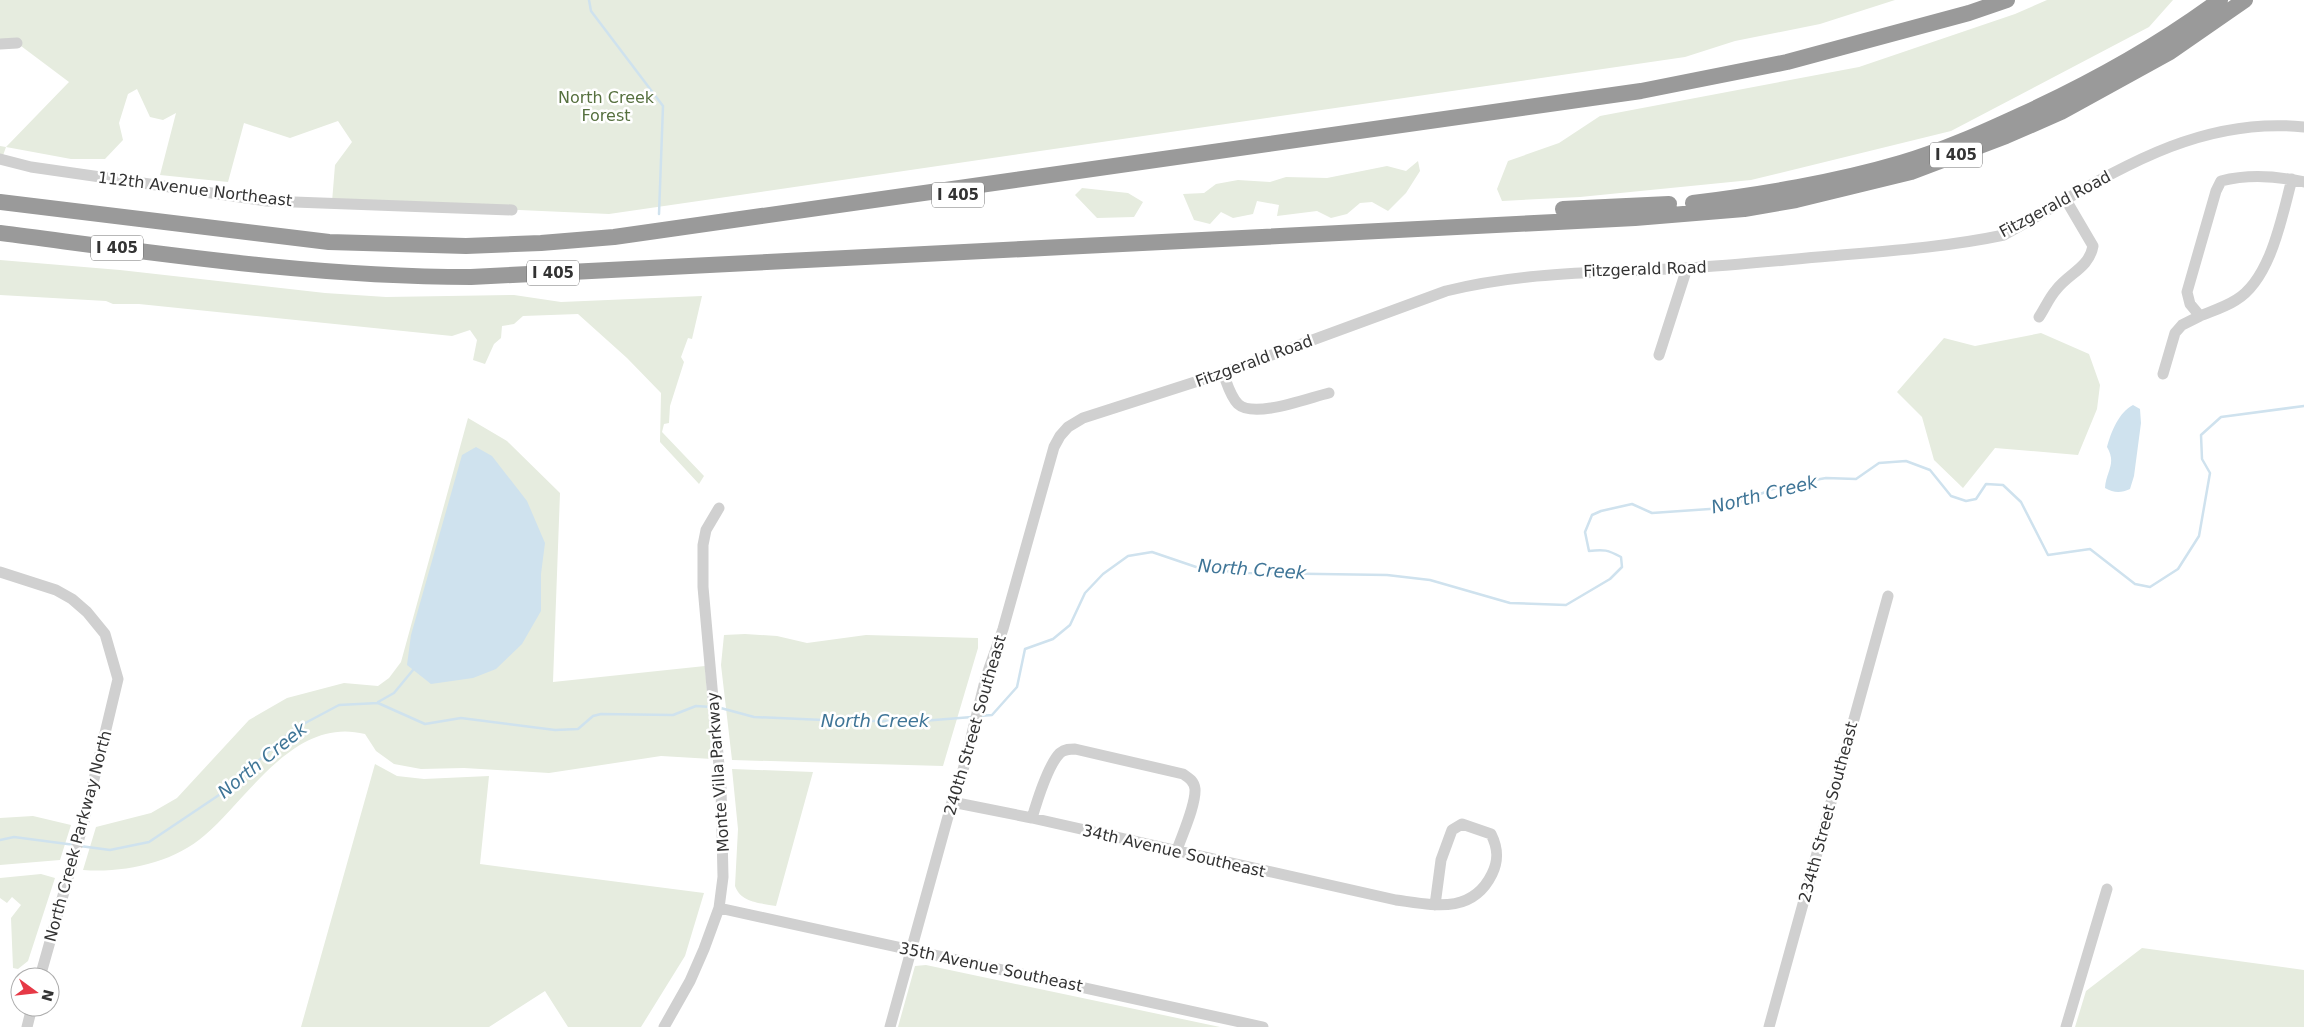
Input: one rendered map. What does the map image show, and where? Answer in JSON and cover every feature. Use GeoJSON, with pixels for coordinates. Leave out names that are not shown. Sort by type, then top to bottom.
{"type":"FeatureCollection","features":[{"type":"Feature","properties":{"kind":"highway","name":"I 405"},"geometry":{"type":"LineString","coordinates":[[0,202],[329,242],[451,246],[541,244],[605,238],[1641,91],[1787,62],[1969,13],[2007,0]]}},
{"type":"Feature","properties":{"kind":"highway","name":"I 405"},"geometry":{"type":"LineString","coordinates":[[0,224],[292,258],[400,266],[472,267],[1689,204],[1770,193],[1903,162],[1986,131],[2063,96],[2155,45],[2220,0]]}},
{"type":"Feature","properties":{"kind":"highway","name":"I 405"},"geometry":{"type":"LineString","coordinates":[[0,233],[369,275],[470,277],[872,255],[1635,218],[1744,209],[1796,200],[1911,172],[2006,136],[2069,108],[2170,52],[2245,0]]}},
{"type":"Feature","properties":{"kind":"highway","name":"I 405"},"geometry":{"type":"LineString","coordinates":[[0,209],[292,244],[394,252],[504,252],[608,245],[1666,94],[1742,80],[1847,55],[1883,45],[1905,30]]}},
{"type":"Feature","properties":{"kind":"highway"},"geometry":{"type":"LineString","coordinates":[[1635,218],[1648,205]]}},
{"type":"Feature","properties":{"kind":"highway"},"geometry":{"type":"LineString","coordinates":[[0,244],[87,252],[234,261]]}},
{"type":"Feature","properties":{"kind":"highway"},"geometry":{"type":"LineString","coordinates":[[858,246],[872,255]]}},
{"type":"Feature","properties":{"kind":"street"},"geometry":{"type":"LineString","coordinates":[[0,44],[17,43]]}},
{"type":"Feature","properties":{"kind":"street","name":"Fitzgerald Road"},"geometry":{"type":"LineString","coordinates":[[1068,427],[1083,418],[1223,373],[1446,291],[1474,284],[1510,278],[1572,272],[1686,268],[1912,249],[2004,235],[2112,174],[2168,146],[2196,136],[2254,125],[2304,126]]}},
{"type":"Feature","properties":{"kind":"street","name":"112th Avenue Northeast"},"geometry":{"type":"LineString","coordinates":[[0,159],[31,167],[267,200],[512,210]]}},
{"type":"Feature","properties":{"kind":"street"},"geometry":{"type":"LineString","coordinates":[[2163,374],[2175,333],[2182,325],[2236,300],[2249,289],[2273,248],[2298,181],[2273,177],[2235,178],[2221,182],[2216,191],[2187,292],[2190,304],[2200,316]]}},
{"type":"Feature","properties":{"kind":"street"},"geometry":{"type":"LineString","coordinates":[[2040,317],[2056,289],[2088,261],[2092,254],[2093,246],[2066,200]]}},
{"type":"Feature","properties":{"kind":"street"},"geometry":{"type":"LineString","coordinates":[[1659,355],[1686,268]]}},
{"type":"Feature","properties":{"kind":"street"},"geometry":{"type":"LineString","coordinates":[[1223,373],[1232,396],[1239,405],[1247,409],[1259,410],[1329,394]]}},
{"type":"Feature","properties":{"kind":"street","name":"240th Street Southeast"},"geometry":{"type":"LineString","coordinates":[[890,1027],[952,802],[972,737],[978,705],[1002,629],[1049,463],[1057,441],[1068,427]]}},
{"type":"Feature","properties":{"kind":"street","name":"Monte Villa Parkway"},"geometry":{"type":"LineString","coordinates":[[664,1027],[690,981],[718,908],[723,876],[724,841],[712,680],[707,642],[703,545],[706,530],[719,508]]}},
{"type":"Feature","properties":{"kind":"street","name":"North Creek Parkway North"},"geometry":{"type":"LineString","coordinates":[[0,572],[56,590],[72,599],[87,612],[105,634],[117,672],[116,694],[81,834],[43,967]]}},
{"type":"Feature","properties":{"kind":"street","name":"234th Street Southeast"},"geometry":{"type":"LineString","coordinates":[[1769,1027],[1888,596]]}},
{"type":"Feature","properties":{"kind":"street"},"geometry":{"type":"LineString","coordinates":[[1032,818],[1042,787],[1060,753],[1065,750],[1075,749],[1183,774],[1192,780],[1195,790],[1177,850]]}},
{"type":"Feature","properties":{"kind":"street","name":"34th Avenue Southeast"},"geometry":{"type":"LineString","coordinates":[[952,802],[1177,850],[1396,900],[1434,905],[1465,902],[1478,893],[1489,880],[1498,859],[1492,834],[1462,824],[1452,830],[1441,860],[1434,905]]}},
{"type":"Feature","properties":{"kind":"street"},"geometry":{"type":"LineString","coordinates":[[2066,1027],[2107,889]]}},
{"type":"Feature","properties":{"kind":"street","name":"35th Avenue Southeast"},"geometry":{"type":"LineString","coordinates":[[718,908],[1263,1027]]}},
{"type":"Feature","properties":{"kind":"green space","name":"North Creek Forest"},"geometry":{"type":"Polygon","coordinates":[[[0,0],[1895,0],[1820,24],[1735,41],[1685,57],[609,214],[332,202],[335,165],[352,142],[338,121],[290,138],[244,123],[228,182],[160,175],[176,113],[163,120],[150,117],[137,89],[128,94],[119,123],[123,140],[105,159],[71,159],[6,147],[69,82],[17,43],[0,44],[0,0]]]}},
{"type":"Feature","properties":{"kind":"green space"},"geometry":{"type":"Polygon","coordinates":[[[2047,0],[2173,0],[2149,27],[1951,131],[1751,180],[1580,197],[1502,201],[1497,189],[1508,161],[1559,143],[1600,116],[1859,67],[2015,14],[2047,0]]]}},
{"type":"Feature","properties":{"kind":"green space"},"geometry":{"type":"Polygon","coordinates":[[[0,146],[6,147],[0,164],[0,146]]]}},
{"type":"Feature","properties":{"kind":"green space"},"geometry":{"type":"Polygon","coordinates":[[[1418,161],[1420,171],[1406,193],[1388,211],[1372,202],[1360,203],[1347,214],[1331,218],[1317,211],[1277,216],[1279,205],[1257,201],[1253,214],[1233,218],[1221,212],[1210,224],[1194,220],[1183,194],[1204,193],[1216,184],[1238,180],[1270,182],[1286,177],[1327,178],[1387,166],[1406,171],[1418,161]]]}},
{"type":"Feature","properties":{"kind":"green space"},"geometry":{"type":"Polygon","coordinates":[[[1082,188],[1128,193],[1143,202],[1134,217],[1097,218],[1075,195],[1082,188]]]}},
{"type":"Feature","properties":{"kind":"green space"},"geometry":{"type":"Polygon","coordinates":[[[0,260],[120,270],[325,293],[386,297],[514,295],[561,302],[702,296],[692,339],[688,338],[681,357],[684,362],[670,406],[669,423],[664,424],[662,432],[704,476],[699,484],[660,442],[661,393],[627,358],[578,314],[523,316],[514,324],[502,326],[501,338],[494,344],[485,364],[473,360],[477,340],[470,330],[452,336],[139,304],[113,304],[106,301],[0,295],[0,260]]]}},
{"type":"Feature","properties":{"kind":"green space"},"geometry":{"type":"Polygon","coordinates":[[[2041,333],[2089,354],[2100,385],[2097,409],[2078,455],[1995,448],[1963,488],[1934,460],[1922,417],[1897,392],[1944,338],[1975,346],[2041,333]]]}},
{"type":"Feature","properties":{"kind":"green space"},"geometry":{"type":"Polygon","coordinates":[[[468,418],[507,441],[560,493],[553,682],[705,666],[712,759],[661,756],[549,773],[464,768],[421,769],[394,764],[376,751],[365,734],[340,732],[317,737],[295,748],[257,781],[205,835],[178,853],[132,868],[99,871],[83,870],[96,827],[151,813],[177,798],[249,720],[287,698],[344,683],[378,686],[389,678],[401,662],[468,418]]]}},
{"type":"Feature","properties":{"kind":"green space"},"geometry":{"type":"Polygon","coordinates":[[[724,635],[777,636],[807,643],[866,635],[978,638],[978,648],[943,766],[732,760],[721,665],[724,635]]]}},
{"type":"Feature","properties":{"kind":"green space"},"geometry":{"type":"Polygon","coordinates":[[[375,764],[397,776],[424,779],[489,776],[480,864],[704,893],[685,956],[641,1027],[568,1027],[545,991],[489,1027],[301,1027],[375,764]]]}},
{"type":"Feature","properties":{"kind":"green space"},"geometry":{"type":"Polygon","coordinates":[[[732,769],[813,772],[776,906],[747,899],[738,892],[735,886],[738,829],[732,769]]]}},
{"type":"Feature","properties":{"kind":"green space"},"geometry":{"type":"Polygon","coordinates":[[[33,816],[71,825],[60,860],[0,865],[0,818],[33,816]]]}},
{"type":"Feature","properties":{"kind":"green space"},"geometry":{"type":"Polygon","coordinates":[[[41,874],[55,878],[28,961],[20,967],[13,967],[11,918],[21,905],[12,897],[7,903],[0,898],[0,878],[41,874]]]}},
{"type":"Feature","properties":{"kind":"green space"},"geometry":{"type":"Polygon","coordinates":[[[2142,948],[2304,970],[2304,1027],[2075,1027],[2086,991],[2142,948]]]}},
{"type":"Feature","properties":{"kind":"green space"},"geometry":{"type":"Polygon","coordinates":[[[926,965],[1220,1027],[898,1027],[915,966],[926,965]]]}},
{"type":"Feature","properties":{"kind":"water"},"geometry":{"type":"Polygon","coordinates":[[[2133,405],[2140,409],[2141,423],[2134,476],[2130,489],[2114,492],[2105,488],[2111,463],[2107,447],[2113,429],[2120,417],[2133,405]]]}},
{"type":"Feature","properties":{"kind":"water"},"geometry":{"type":"Polygon","coordinates":[[[476,447],[492,456],[527,501],[545,543],[541,574],[541,611],[522,644],[496,669],[473,678],[431,684],[407,665],[411,635],[462,455],[476,447]]]}},
{"type":"Feature","properties":{"kind":"waterway"},"geometry":{"type":"LineString","coordinates":[[589,0],[591,11],[663,106],[659,214]]}},
{"type":"Feature","properties":{"kind":"waterway","name":"North Creek"},"geometry":{"type":"LineString","coordinates":[[980,716],[992,715],[1017,687],[1025,649],[1053,639],[1070,625],[1085,593],[1103,574],[1128,556],[1152,552],[1202,569],[1249,573],[1387,575],[1430,580],[1510,603],[1566,605],[1610,579],[1622,567],[1621,557],[1617,555],[1606,551],[1589,551],[1585,532],[1592,515],[1632,504],[1652,513],[1724,508],[1781,486],[1826,478],[1856,479],[1879,463],[1906,461],[1930,470],[1951,496],[1966,501],[1976,499],[1986,484],[2003,485],[2021,502],[2048,555],[2090,549],[2135,584],[2150,587],[2178,569],[2199,536],[2210,473],[2202,459],[2201,435],[2221,417],[2304,406]]}},
{"type":"Feature","properties":{"kind":"waterway"},"geometry":{"type":"LineString","coordinates":[[378,702],[394,693],[413,670]]}},
{"type":"Feature","properties":{"kind":"waterway","name":"North Creek"},"geometry":{"type":"LineString","coordinates":[[80,846],[110,850],[149,842],[222,793],[294,729],[339,705],[378,703],[425,724],[461,718],[555,730],[578,729],[593,716],[601,714],[673,715],[696,706],[711,707]]}},
{"type":"Feature","properties":{"kind":"waterway","name":"North Creek"},"geometry":{"type":"LineString","coordinates":[[717,707],[754,717],[846,721],[922,721],[972,717]]}},
{"type":"Feature","properties":{"kind":"waterway","name":"North Creek"},"geometry":{"type":"LineString","coordinates":[[0,840],[14,837],[75,845]]}}]}
